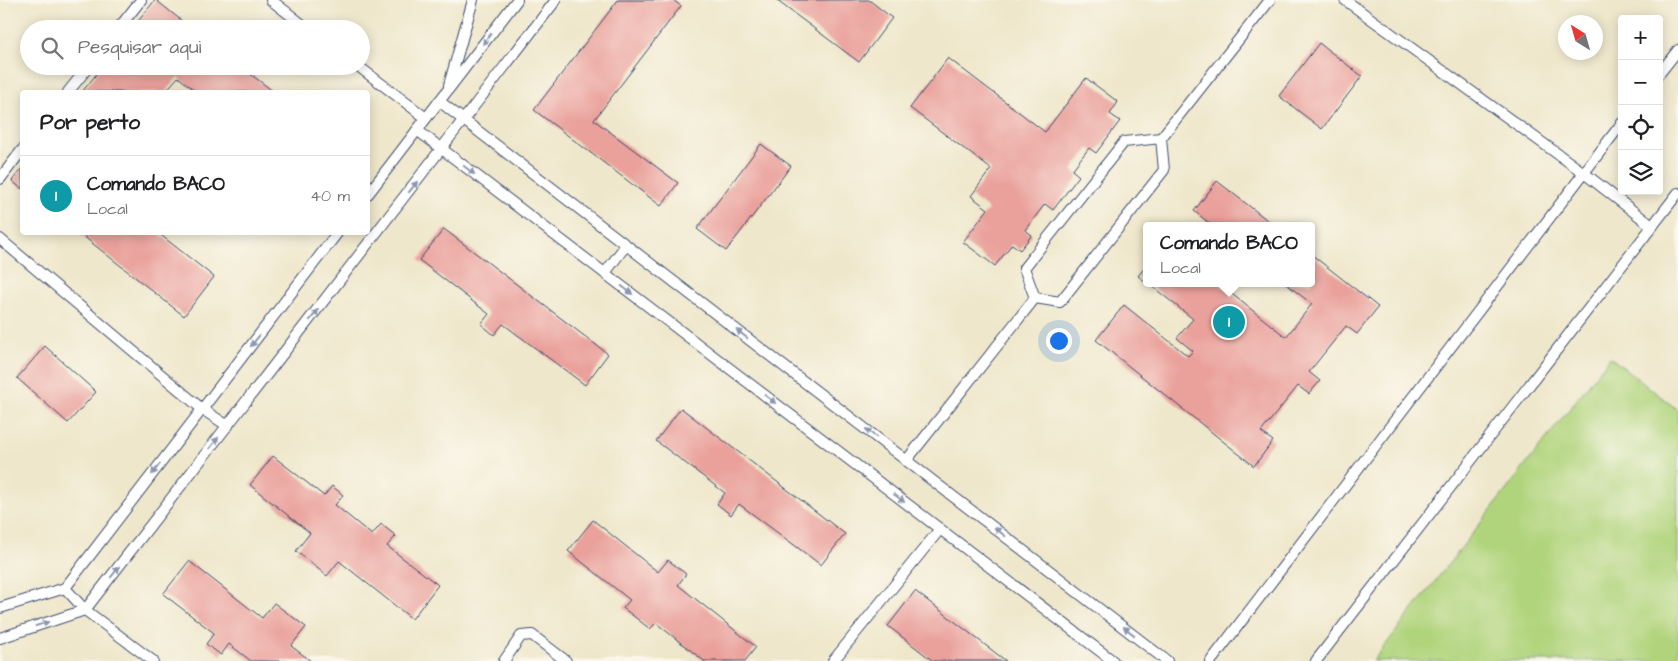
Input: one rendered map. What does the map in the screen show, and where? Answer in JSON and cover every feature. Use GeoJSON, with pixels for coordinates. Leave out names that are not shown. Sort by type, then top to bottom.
{"type":"FeatureCollection","features":[{"type":"Feature","properties":{"kind":"lane"},"geometry":{"type":"LineString","coordinates":[[125,20],[141,0]]}},
{"type":"Feature","properties":{"kind":"lane"},"geometry":{"type":"LineString","coordinates":[[271,0],[297,20]]}},
{"type":"Feature","properties":{"kind":"lane"},"geometry":{"type":"LineString","coordinates":[[447,91],[473,0]]}},
{"type":"Feature","properties":{"kind":"lane"},"geometry":{"type":"LineString","coordinates":[[370,191],[517,0]]}},
{"type":"Feature","properties":{"kind":"lane"},"geometry":{"type":"LineString","coordinates":[[0,638],[85,610],[556,0]]}},
{"type":"Feature","properties":{"kind":"lane"},"geometry":{"type":"LineString","coordinates":[[1035,298],[1060,302],[1164,170],[1161,138],[1270,0]]}},
{"type":"Feature","properties":{"kind":"lane"},"geometry":{"type":"LineString","coordinates":[[1345,0],[1584,173],[1652,226]]}},
{"type":"Feature","properties":{"kind":"lane"},"geometry":{"type":"LineString","coordinates":[[1663,69],[1678,50]]}},
{"type":"Feature","properties":{"kind":"lane"},"geometry":{"type":"LineString","coordinates":[[70,90],[82,75]]}},
{"type":"Feature","properties":{"kind":"lane"},"geometry":{"type":"LineString","coordinates":[[370,75],[426,118]]}},
{"type":"Feature","properties":{"kind":"lane"},"geometry":{"type":"LineString","coordinates":[[439,101],[1167,661]]}},
{"type":"Feature","properties":{"kind":"lane"},"geometry":{"type":"LineString","coordinates":[[1211,661],[1618,128]]}},
{"type":"Feature","properties":{"kind":"lane"},"geometry":{"type":"LineString","coordinates":[[417,130],[1112,661]]}},
{"type":"Feature","properties":{"kind":"lane"},"geometry":{"type":"LineString","coordinates":[[1035,298],[1024,268],[1124,142],[1161,138]]}},
{"type":"Feature","properties":{"kind":"lane"},"geometry":{"type":"LineString","coordinates":[[0,179],[20,153]]}},
{"type":"Feature","properties":{"kind":"lane"},"geometry":{"type":"LineString","coordinates":[[1316,661],[1678,193]]}},
{"type":"Feature","properties":{"kind":"lane"},"geometry":{"type":"LineString","coordinates":[[0,608],[65,588],[336,235]]}},
{"type":"Feature","properties":{"kind":"lane"},"geometry":{"type":"LineString","coordinates":[[0,239],[202,410],[228,426]]}},
{"type":"Feature","properties":{"kind":"lane"},"geometry":{"type":"LineString","coordinates":[[605,274],[626,245]]}},
{"type":"Feature","properties":{"kind":"lane"},"geometry":{"type":"LineString","coordinates":[[906,460],[1035,298]]}},
{"type":"Feature","properties":{"kind":"lane"},"geometry":{"type":"LineString","coordinates":[[833,661],[940,529]]}},
{"type":"Feature","properties":{"kind":"lane"},"geometry":{"type":"LineString","coordinates":[[65,588],[85,610],[153,661]]}},
{"type":"Feature","properties":{"kind":"lane"},"geometry":{"type":"LineString","coordinates":[[504,661],[521,636],[526,634],[532,635],[566,661]]}},
{"type":"Feature","properties":{"kind":"green space"},"geometry":{"type":"Polygon","coordinates":[[[1610,357],[1678,410],[1678,661],[1373,661],[1610,357]]]}},
{"type":"Feature","properties":{"kind":"building"},"geometry":{"type":"Polygon","coordinates":[[[156,0],[181,20],[139,20],[156,0]]]}},
{"type":"Feature","properties":{"kind":"building"},"geometry":{"type":"Polygon","coordinates":[[[618,0],[673,0],[681,6],[594,120],[678,183],[661,206],[534,110],[618,0]]]}},
{"type":"Feature","properties":{"kind":"building"},"geometry":{"type":"Polygon","coordinates":[[[776,0],[869,0],[892,18],[859,62],[776,0]]]}},
{"type":"Feature","properties":{"kind":"building"},"geometry":{"type":"Polygon","coordinates":[[[1319,43],[1362,76],[1322,129],[1279,96],[1319,43]]]}},
{"type":"Feature","properties":{"kind":"building"},"geometry":{"type":"Polygon","coordinates":[[[948,58],[1045,132],[1086,78],[1118,102],[1110,114],[1120,121],[1096,153],[1089,148],[1072,170],[1079,176],[1053,210],[1045,204],[1025,230],[1032,235],[1020,250],[1012,244],[995,266],[963,242],[988,209],[971,196],[991,169],[910,108],[948,58]]]}},
{"type":"Feature","properties":{"kind":"building"},"geometry":{"type":"Polygon","coordinates":[[[96,75],[252,75],[271,90],[194,90],[178,77],[167,90],[84,90],[96,75]]]}},
{"type":"Feature","properties":{"kind":"building"},"geometry":{"type":"Polygon","coordinates":[[[761,144],[791,166],[726,251],[697,229],[761,144]]]}},
{"type":"Feature","properties":{"kind":"building"},"geometry":{"type":"Polygon","coordinates":[[[20,171],[20,187],[12,181],[20,171]]]}},
{"type":"Feature","properties":{"kind":"building"},"geometry":{"type":"Polygon","coordinates":[[[1217,181],[1270,222],[1208,222],[1194,211],[1217,181]]]}},
{"type":"Feature","properties":{"kind":"building"},"geometry":{"type":"Polygon","coordinates":[[[444,229],[608,354],[585,385],[503,324],[494,335],[481,324],[489,314],[419,260],[444,229]]]}},
{"type":"Feature","properties":{"kind":"building"},"geometry":{"type":"Polygon","coordinates":[[[82,235],[161,235],[214,277],[184,316],[82,235]]]}},
{"type":"Feature","properties":{"kind":"building"},"geometry":{"type":"Polygon","coordinates":[[[1315,257],[1378,307],[1357,334],[1346,326],[1309,372],[1320,381],[1309,394],[1298,386],[1261,432],[1273,441],[1254,466],[1096,340],[1124,305],[1188,356],[1193,351],[1177,338],[1193,319],[1153,287],[1223,287],[1286,337],[1312,304],[1290,287],[1315,287],[1315,257]]]}},
{"type":"Feature","properties":{"kind":"building"},"geometry":{"type":"Polygon","coordinates":[[[1143,270],[1143,280],[1138,276],[1143,270]]]}},
{"type":"Feature","properties":{"kind":"building"},"geometry":{"type":"Polygon","coordinates":[[[45,346],[96,392],[68,423],[17,378],[45,346]]]}},
{"type":"Feature","properties":{"kind":"building"},"geometry":{"type":"Polygon","coordinates":[[[681,408],[845,534],[821,565],[739,504],[731,515],[717,504],[725,493],[656,441],[681,408]]]}},
{"type":"Feature","properties":{"kind":"building"},"geometry":{"type":"Polygon","coordinates":[[[273,456],[324,496],[332,486],[343,495],[335,505],[372,535],[381,524],[396,536],[387,546],[438,585],[412,619],[339,561],[327,576],[296,551],[310,533],[250,485],[273,456]]]}},
{"type":"Feature","properties":{"kind":"building"},"geometry":{"type":"Polygon","coordinates":[[[593,520],[658,572],[668,560],[686,574],[678,585],[756,647],[745,661],[704,661],[656,623],[650,629],[623,608],[630,600],[568,551],[593,520]]]}},
{"type":"Feature","properties":{"kind":"building"},"geometry":{"type":"Polygon","coordinates":[[[189,561],[262,618],[274,603],[306,627],[291,646],[311,661],[251,661],[229,644],[221,655],[206,644],[214,633],[163,594],[189,561]]]}},
{"type":"Feature","properties":{"kind":"building"},"geometry":{"type":"Polygon","coordinates":[[[915,591],[1006,661],[933,661],[888,626],[915,591]]]}},
{"type":"Feature","properties":{"kind":"place","name":"Comando BACO"},"geometry":{"type":"Point","coordinates":[1229,322]}}]}
